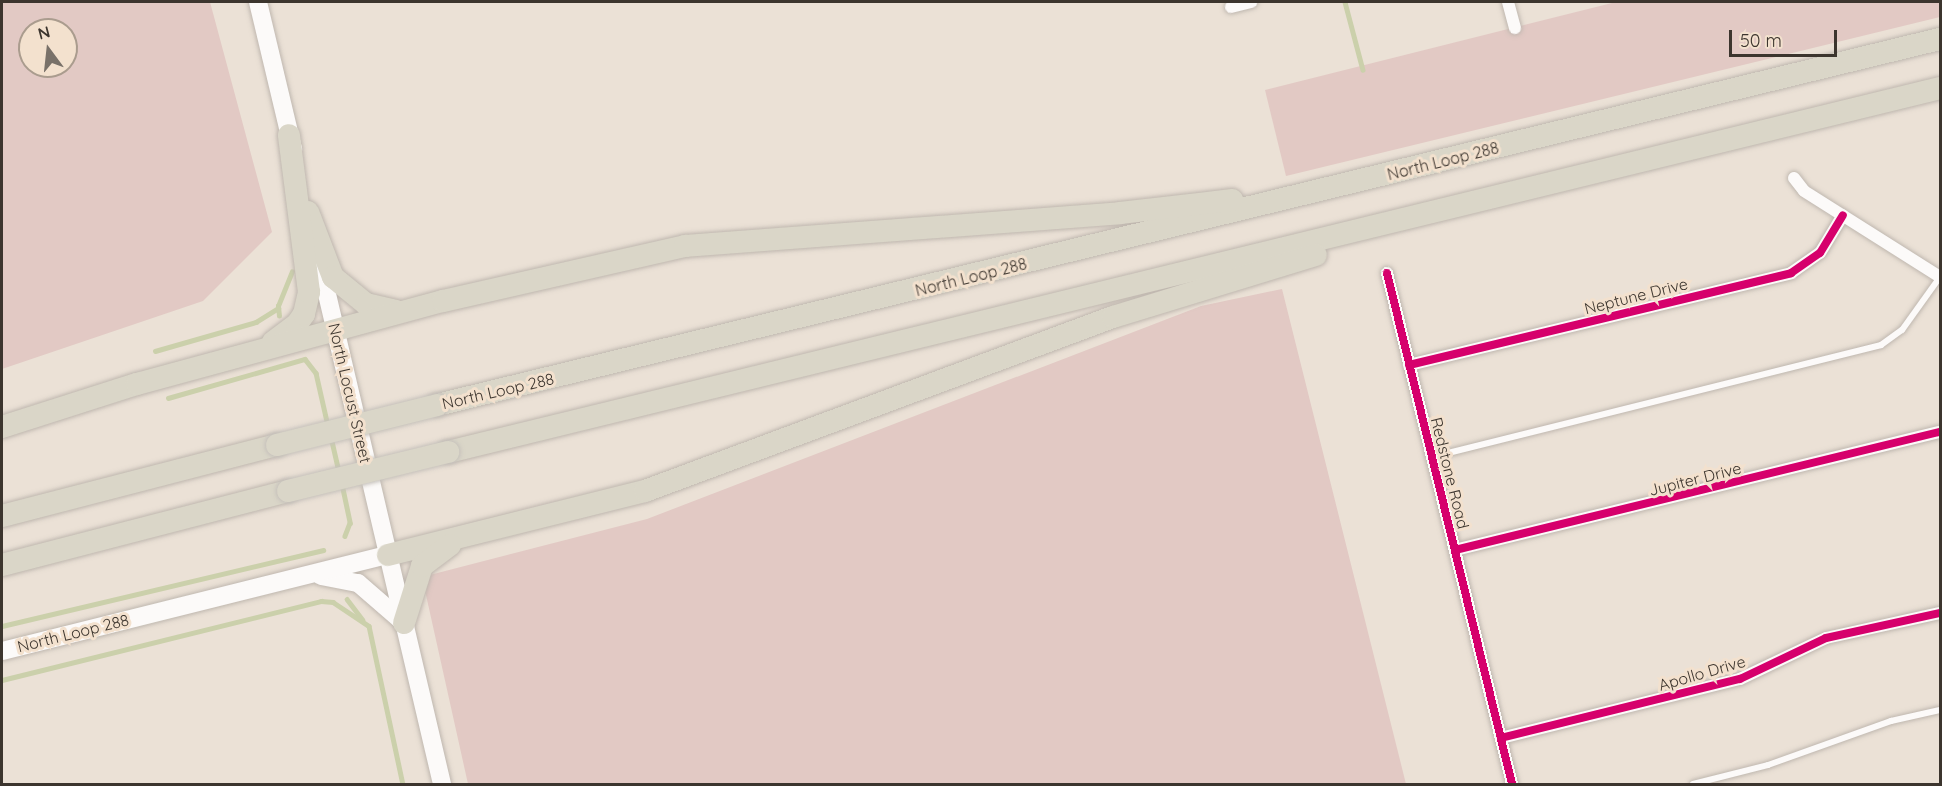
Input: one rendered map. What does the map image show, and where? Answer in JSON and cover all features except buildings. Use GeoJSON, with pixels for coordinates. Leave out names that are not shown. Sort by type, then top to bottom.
{"type":"FeatureCollection","features":[{"type":"Feature","properties":{"kind":"highway","name":"North Loop 288"},"geometry":{"type":"LineString","coordinates":[[2,516],[437,405],[1941,39]]}},
{"type":"Feature","properties":{"kind":"highway"},"geometry":{"type":"LineString","coordinates":[[2,565],[288,491],[1941,88]]}},
{"type":"Feature","properties":{"kind":"highway"},"geometry":{"type":"LineString","coordinates":[[233,358],[285,336],[304,314],[308,301],[290,135]]}},
{"type":"Feature","properties":{"kind":"highway"},"geometry":{"type":"LineString","coordinates":[[2,427],[137,384],[335,330],[685,246],[1161,209],[1394,173]]}},
{"type":"Feature","properties":{"kind":"highway"},"geometry":{"type":"LineString","coordinates":[[388,555],[645,491],[1159,301],[1465,216],[1568,179]]}},
{"type":"Feature","properties":{"kind":"highway"},"geometry":{"type":"LineString","coordinates":[[308,212],[324,257],[344,289],[382,310],[407,311]]}},
{"type":"Feature","properties":{"kind":"highway"},"geometry":{"type":"LineString","coordinates":[[404,622],[422,566],[462,537]]}},
{"type":"Feature","properties":{"kind":"main road","name":"North Locust Street"},"geometry":{"type":"LineString","coordinates":[[258,2],[442,784]]}},
{"type":"Feature","properties":{"kind":"main road","name":"North Loop 288"},"geometry":{"type":"LineString","coordinates":[[2,651],[388,555]]}},
{"type":"Feature","properties":{"kind":"main road"},"geometry":{"type":"LineString","coordinates":[[304,575],[336,577],[358,583],[404,622]]}},
{"type":"Feature","properties":{"kind":"street"},"geometry":{"type":"LineString","coordinates":[[1231,7],[1251,2]]}},
{"type":"Feature","properties":{"kind":"street"},"geometry":{"type":"LineString","coordinates":[[1508,2],[1515,28]]}},
{"type":"Feature","properties":{"kind":"street"},"geometry":{"type":"LineString","coordinates":[[1794,178],[1804,191],[1940,277]]}},
{"type":"Feature","properties":{"kind":"street","name":"Neptune Drive"},"geometry":{"type":"LineString","coordinates":[[1409,365],[1791,273],[1821,253],[1843,215]]}},
{"type":"Feature","properties":{"kind":"street","name":"Redstone Road"},"geometry":{"type":"LineString","coordinates":[[1387,273],[1512,784]]}},
{"type":"Feature","properties":{"kind":"street","name":"Jupiter Drive"},"geometry":{"type":"LineString","coordinates":[[1455,550],[1941,432]]}},
{"type":"Feature","properties":{"kind":"street","name":"Apollo Drive"},"geometry":{"type":"LineString","coordinates":[[1501,738],[1740,679],[1826,638],[1941,613]]}},
{"type":"Feature","properties":{"kind":"lane"},"geometry":{"type":"LineString","coordinates":[[1432,458],[1881,345],[1902,330],[1940,277]]}},
{"type":"Feature","properties":{"kind":"lane"},"geometry":{"type":"LineString","coordinates":[[1693,784],[1768,765],[1891,721],[1941,710]]}},
{"type":"Feature","properties":{"kind":"shaded area"},"geometry":{"type":"Polygon","coordinates":[[[2,2],[210,2],[272,232],[203,301],[2,369],[2,2]]]}},
{"type":"Feature","properties":{"kind":"shaded area"},"geometry":{"type":"Polygon","coordinates":[[[1616,2],[1940,2],[1940,17],[1286,176],[1265,90],[1616,2]]]}},
{"type":"Feature","properties":{"kind":"shaded area"},"geometry":{"type":"Polygon","coordinates":[[[1282,289],[1406,784],[468,784],[422,577],[647,519],[1201,306],[1282,289]]]}},
{"type":"Feature","properties":{"kind":"waterway"},"geometry":{"type":"LineString","coordinates":[[1345,2],[1363,70]]}},
{"type":"Feature","properties":{"kind":"waterway"},"geometry":{"type":"LineString","coordinates":[[279,316],[278,306],[292,272]]}},
{"type":"Feature","properties":{"kind":"waterway"},"geometry":{"type":"LineString","coordinates":[[155,351],[256,322],[278,308]]}},
{"type":"Feature","properties":{"kind":"waterway"},"geometry":{"type":"LineString","coordinates":[[168,398],[305,359],[316,373],[328,426]]}},
{"type":"Feature","properties":{"kind":"waterway"},"geometry":{"type":"LineString","coordinates":[[331,437],[339,472]]}},
{"type":"Feature","properties":{"kind":"waterway"},"geometry":{"type":"LineString","coordinates":[[342,484],[350,523],[345,536]]}},
{"type":"Feature","properties":{"kind":"waterway"},"geometry":{"type":"LineString","coordinates":[[2,626],[323,550]]}},
{"type":"Feature","properties":{"kind":"waterway"},"geometry":{"type":"LineString","coordinates":[[347,599],[363,620]]}},
{"type":"Feature","properties":{"kind":"waterway"},"geometry":{"type":"LineString","coordinates":[[2,680],[321,601],[333,602],[369,626]]}},
{"type":"Feature","properties":{"kind":"waterway"},"geometry":{"type":"LineString","coordinates":[[369,626],[403,784]]}},
{"type":"Feature","properties":{"kind":"cycle path"},"geometry":{"type":"LineString","coordinates":[[1409,365],[1791,273],[1820,253],[1843,215]]}},
{"type":"Feature","properties":{"kind":"cycle path"},"geometry":{"type":"LineString","coordinates":[[1387,273],[1512,784]]}},
{"type":"Feature","properties":{"kind":"cycle path"},"geometry":{"type":"LineString","coordinates":[[1455,550],[1940,432]]}},
{"type":"Feature","properties":{"kind":"cycle path"},"geometry":{"type":"LineString","coordinates":[[1501,738],[1740,679],[1826,638],[1940,613]]}}]}
